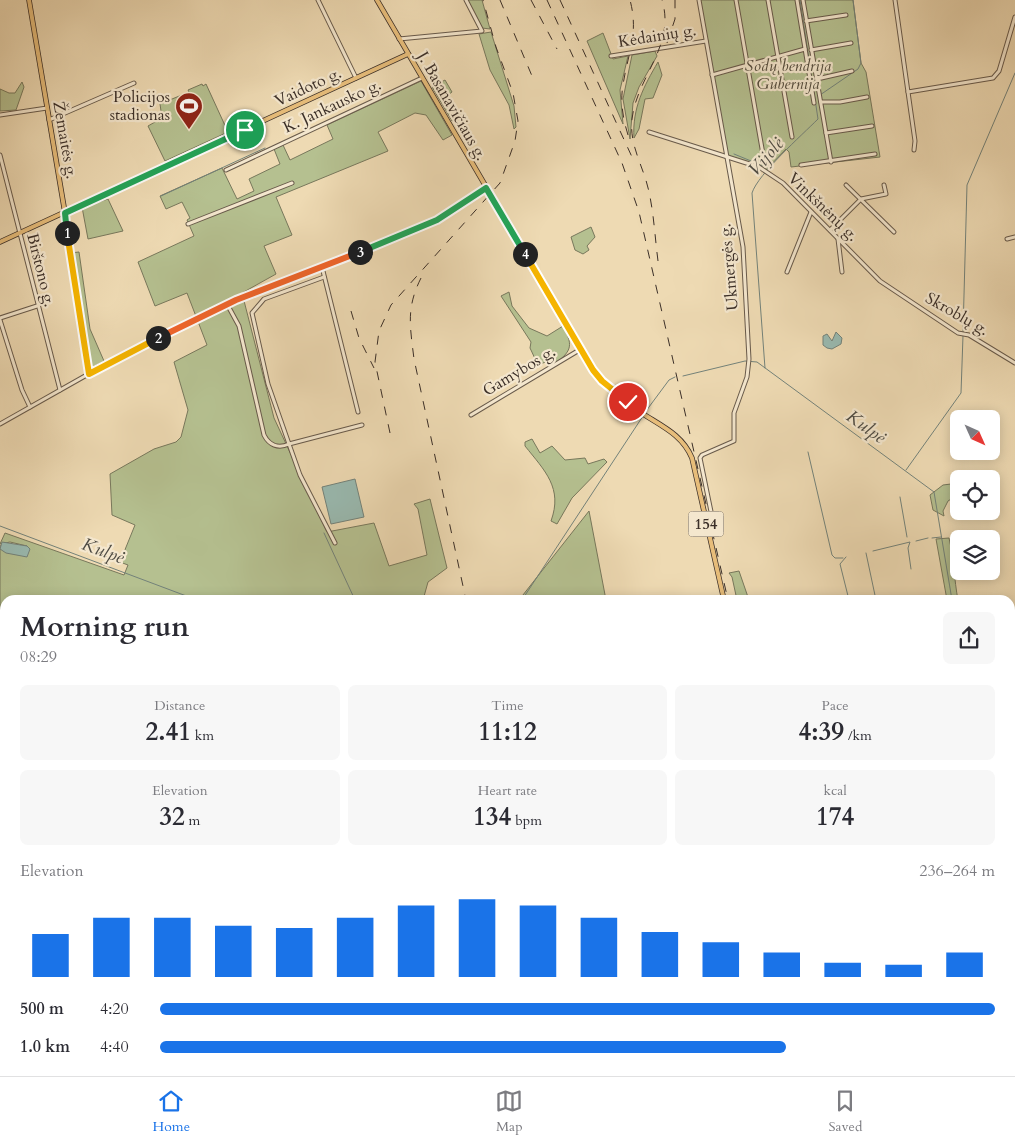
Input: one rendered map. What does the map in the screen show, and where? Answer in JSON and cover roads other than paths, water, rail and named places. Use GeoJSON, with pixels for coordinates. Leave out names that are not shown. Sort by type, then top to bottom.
{"type":"FeatureCollection","features":[{"type":"Feature","properties":{"kind":"main road","name":"Žemaitės g."},"geometry":{"type":"LineString","coordinates":[[28,0],[65,213]]}},
{"type":"Feature","properties":{"kind":"main road","name":"J. Basanavičiaus g."},"geometry":{"type":"LineString","coordinates":[[377,0],[581,349],[602,381],[640,412],[676,435],[688,448],[692,458],[723,595]]}},
{"type":"Feature","properties":{"kind":"main road","name":"Vaidoto g."},"geometry":{"type":"LineString","coordinates":[[0,242],[408,54]]}},
{"type":"Feature","properties":{"kind":"street"},"geometry":{"type":"LineString","coordinates":[[324,0],[319,1],[356,78]]}},
{"type":"Feature","properties":{"kind":"street"},"geometry":{"type":"LineString","coordinates":[[399,39],[482,31],[466,0]]}},
{"type":"Feature","properties":{"kind":"street","name":"Ukmergės g."},"geometry":{"type":"LineString","coordinates":[[699,0],[744,247],[749,361],[747,377],[734,414],[734,441],[702,455],[700,458],[715,531]]}},
{"type":"Feature","properties":{"kind":"street"},"geometry":{"type":"LineString","coordinates":[[736,0],[764,160]]}},
{"type":"Feature","properties":{"kind":"street"},"geometry":{"type":"LineString","coordinates":[[768,0],[792,137]]}},
{"type":"Feature","properties":{"kind":"street"},"geometry":{"type":"LineString","coordinates":[[797,0],[814,102]]}},
{"type":"Feature","properties":{"kind":"street"},"geometry":{"type":"LineString","coordinates":[[802,0],[831,162]]}},
{"type":"Feature","properties":{"kind":"street"},"geometry":{"type":"LineString","coordinates":[[895,0],[916,141],[914,150]]}},
{"type":"Feature","properties":{"kind":"street"},"geometry":{"type":"LineString","coordinates":[[806,21],[846,15]]}},
{"type":"Feature","properties":{"kind":"street"},"geometry":{"type":"LineString","coordinates":[[908,92],[993,78],[999,71],[1015,17]]}},
{"type":"Feature","properties":{"kind":"street","name":"Kėdainių g."},"geometry":{"type":"LineString","coordinates":[[611,56],[706,41]]}},
{"type":"Feature","properties":{"kind":"street"},"geometry":{"type":"LineString","coordinates":[[812,50],[851,43]]}},
{"type":"Feature","properties":{"kind":"street"},"geometry":{"type":"LineString","coordinates":[[712,75],[805,49]]}},
{"type":"Feature","properties":{"kind":"street"},"geometry":{"type":"LineString","coordinates":[[817,78],[852,71]]}},
{"type":"Feature","properties":{"kind":"street","name":"K. Jankausko g."},"geometry":{"type":"LineString","coordinates":[[226,170],[422,78]]}},
{"type":"Feature","properties":{"kind":"street"},"geometry":{"type":"LineString","coordinates":[[49,120],[134,83]]}},
{"type":"Feature","properties":{"kind":"street"},"geometry":{"type":"LineString","coordinates":[[820,98],[840,102],[867,97]]}},
{"type":"Feature","properties":{"kind":"street"},"geometry":{"type":"LineString","coordinates":[[0,115],[47,108]]}},
{"type":"Feature","properties":{"kind":"street"},"geometry":{"type":"LineString","coordinates":[[826,133],[872,126]]}},
{"type":"Feature","properties":{"kind":"street","name":"Vinkšnėnų g."},"geometry":{"type":"LineString","coordinates":[[648,132],[727,155],[753,164],[767,172],[783,183],[880,281],[911,302]]}},
{"type":"Feature","properties":{"kind":"street","name":"Birštono g."},"geometry":{"type":"LineString","coordinates":[[0,154],[37,306],[60,390]]}},
{"type":"Feature","properties":{"kind":"street"},"geometry":{"type":"LineString","coordinates":[[801,164],[831,162],[874,154]]}},
{"type":"Feature","properties":{"kind":"street"},"geometry":{"type":"LineString","coordinates":[[188,224],[292,183]]}},
{"type":"Feature","properties":{"kind":"street"},"geometry":{"type":"LineString","coordinates":[[846,185],[894,232]]}},
{"type":"Feature","properties":{"kind":"street"},"geometry":{"type":"LineString","coordinates":[[830,230],[861,199],[886,194],[884,185]]}},
{"type":"Feature","properties":{"kind":"street"},"geometry":{"type":"LineString","coordinates":[[0,424],[89,374],[227,304],[437,220],[486,188]]}},
{"type":"Feature","properties":{"kind":"street"},"geometry":{"type":"LineString","coordinates":[[786,272],[811,212]]}},
{"type":"Feature","properties":{"kind":"street","name":"Žemaitės g."},"geometry":{"type":"LineString","coordinates":[[65,213],[89,374]]}},
{"type":"Feature","properties":{"kind":"street"},"geometry":{"type":"LineString","coordinates":[[1007,239],[1015,237]]}},
{"type":"Feature","properties":{"kind":"street"},"geometry":{"type":"LineString","coordinates":[[838,239],[842,272]]}},
{"type":"Feature","properties":{"kind":"street"},"geometry":{"type":"LineString","coordinates":[[322,267],[358,412]]}},
{"type":"Feature","properties":{"kind":"street"},"geometry":{"type":"LineString","coordinates":[[324,277],[264,299],[252,313],[268,384],[300,475],[336,543]]}},
{"type":"Feature","properties":{"kind":"street","name":"Skroblų g."},"geometry":{"type":"LineString","coordinates":[[911,302],[958,333],[1015,363]]}},
{"type":"Feature","properties":{"kind":"street"},"geometry":{"type":"LineString","coordinates":[[227,304],[238,326],[264,435],[268,442],[275,446],[289,444],[362,425]]}},
{"type":"Feature","properties":{"kind":"street"},"geometry":{"type":"LineString","coordinates":[[30,407],[0,319],[37,306]]}},
{"type":"Feature","properties":{"kind":"street"},"geometry":{"type":"LineString","coordinates":[[0,340],[6,338]]}},
{"type":"Feature","properties":{"kind":"street","name":"Gamybos g."},"geometry":{"type":"LineString","coordinates":[[471,415],[581,349]]}},
{"type":"Feature","properties":{"kind":"water"},"geometry":{"type":"Polygon","coordinates":[[[836,332],[842,338],[841,344],[832,349],[823,345],[823,336],[827,334],[832,341],[836,332]]]}},
{"type":"Feature","properties":{"kind":"water"},"geometry":{"type":"Polygon","coordinates":[[[355,479],[364,517],[331,524],[322,487],[355,479]]]}},
{"type":"Feature","properties":{"kind":"water"},"geometry":{"type":"Polygon","coordinates":[[[2,542],[27,546],[30,549],[27,557],[6,553],[0,549],[2,542]]]}},
{"type":"Feature","properties":{"kind":"waterway","name":"Vijolė"},"geometry":{"type":"LineString","coordinates":[[765,368],[752,193],[771,165],[818,119],[800,0]]}},
{"type":"Feature","properties":{"kind":"waterway"},"geometry":{"type":"LineString","coordinates":[[820,95],[858,69],[861,63],[853,0]]}},
{"type":"Feature","properties":{"kind":"waterway"},"geometry":{"type":"LineString","coordinates":[[963,332],[967,185],[1015,73]]}},
{"type":"Feature","properties":{"kind":"waterway"},"geometry":{"type":"LineString","coordinates":[[161,196],[265,148]]}},
{"type":"Feature","properties":{"kind":"waterway"},"geometry":{"type":"LineString","coordinates":[[734,154],[768,168]]}},
{"type":"Feature","properties":{"kind":"waterway"},"geometry":{"type":"LineString","coordinates":[[906,470],[961,393],[963,336]]}},
{"type":"Feature","properties":{"kind":"waterway","name":"Kulpė"},"geometry":{"type":"LineString","coordinates":[[683,376],[745,361],[757,362],[934,492],[951,595]]}},
{"type":"Feature","properties":{"kind":"waterway","name":"Kulpė"},"geometry":{"type":"LineString","coordinates":[[646,411],[669,380],[675,377]]}},
{"type":"Feature","properties":{"kind":"waterway","name":"Kulpė"},"geometry":{"type":"LineString","coordinates":[[525,595],[643,416]]}},
{"type":"Feature","properties":{"kind":"waterway"},"geometry":{"type":"LineString","coordinates":[[808,452],[832,555],[835,558],[843,558]]}},
{"type":"Feature","properties":{"kind":"waterway"},"geometry":{"type":"LineString","coordinates":[[900,497],[907,537]]}},
{"type":"Feature","properties":{"kind":"waterway","name":"Kulpė"},"geometry":{"type":"LineString","coordinates":[[0,526],[184,595]]}},
{"type":"Feature","properties":{"kind":"waterway"},"geometry":{"type":"LineString","coordinates":[[324,533],[353,595]]}},
{"type":"Feature","properties":{"kind":"waterway"},"geometry":{"type":"LineString","coordinates":[[932,538],[941,537]]}},
{"type":"Feature","properties":{"kind":"waterway"},"geometry":{"type":"LineString","coordinates":[[916,541],[928,538]]}},
{"type":"Feature","properties":{"kind":"waterway"},"geometry":{"type":"LineString","coordinates":[[873,551],[910,542],[908,548],[911,569]]}},
{"type":"Feature","properties":{"kind":"waterway"},"geometry":{"type":"LineString","coordinates":[[866,553],[875,595]]}},
{"type":"Feature","properties":{"kind":"waterway"},"geometry":{"type":"LineString","coordinates":[[846,557],[840,564],[848,595]]}},
{"type":"Feature","properties":{"kind":"railway"},"geometry":{"type":"LineString","coordinates":[[390,433],[375,362],[379,331],[391,305],[500,183],[515,141],[518,121],[513,93],[496,47],[483,0]]}},
{"type":"Feature","properties":{"kind":"railway"},"geometry":{"type":"LineString","coordinates":[[500,0],[532,76]]}},
{"type":"Feature","properties":{"kind":"railway"},"geometry":{"type":"LineString","coordinates":[[531,0],[557,49]]}},
{"type":"Feature","properties":{"kind":"railway"},"geometry":{"type":"LineString","coordinates":[[547,0],[622,163],[639,212],[727,595]]}},
{"type":"Feature","properties":{"kind":"railway"},"geometry":{"type":"LineString","coordinates":[[560,0],[632,157]]}},
{"type":"Feature","properties":{"kind":"railway"},"geometry":{"type":"LineString","coordinates":[[628,135],[623,117],[622,98],[633,33],[630,0]]}},
{"type":"Feature","properties":{"kind":"railway"},"geometry":{"type":"LineString","coordinates":[[658,261],[649,192],[635,147],[632,119],[635,103],[660,47],[664,32],[665,17],[662,0]]}},
{"type":"Feature","properties":{"kind":"railway"},"geometry":{"type":"LineString","coordinates":[[667,43],[675,19],[675,0]]}},
{"type":"Feature","properties":{"kind":"railway"},"geometry":{"type":"LineString","coordinates":[[421,278],[413,299],[410,317],[414,359],[465,595]]}},
{"type":"Feature","properties":{"kind":"railway"},"geometry":{"type":"LineString","coordinates":[[351,311],[359,338],[374,368]]}},
{"type":"Feature","properties":{"kind":"place","name":"Policijos stadionas"},"geometry":{"type":"Point","coordinates":[189,130]}},
{"type":"Feature","properties":{"kind":"park label","name":"Sodų bendrija Gubernija"},"geometry":{"type":"Point","coordinates":[788,75]}}]}
